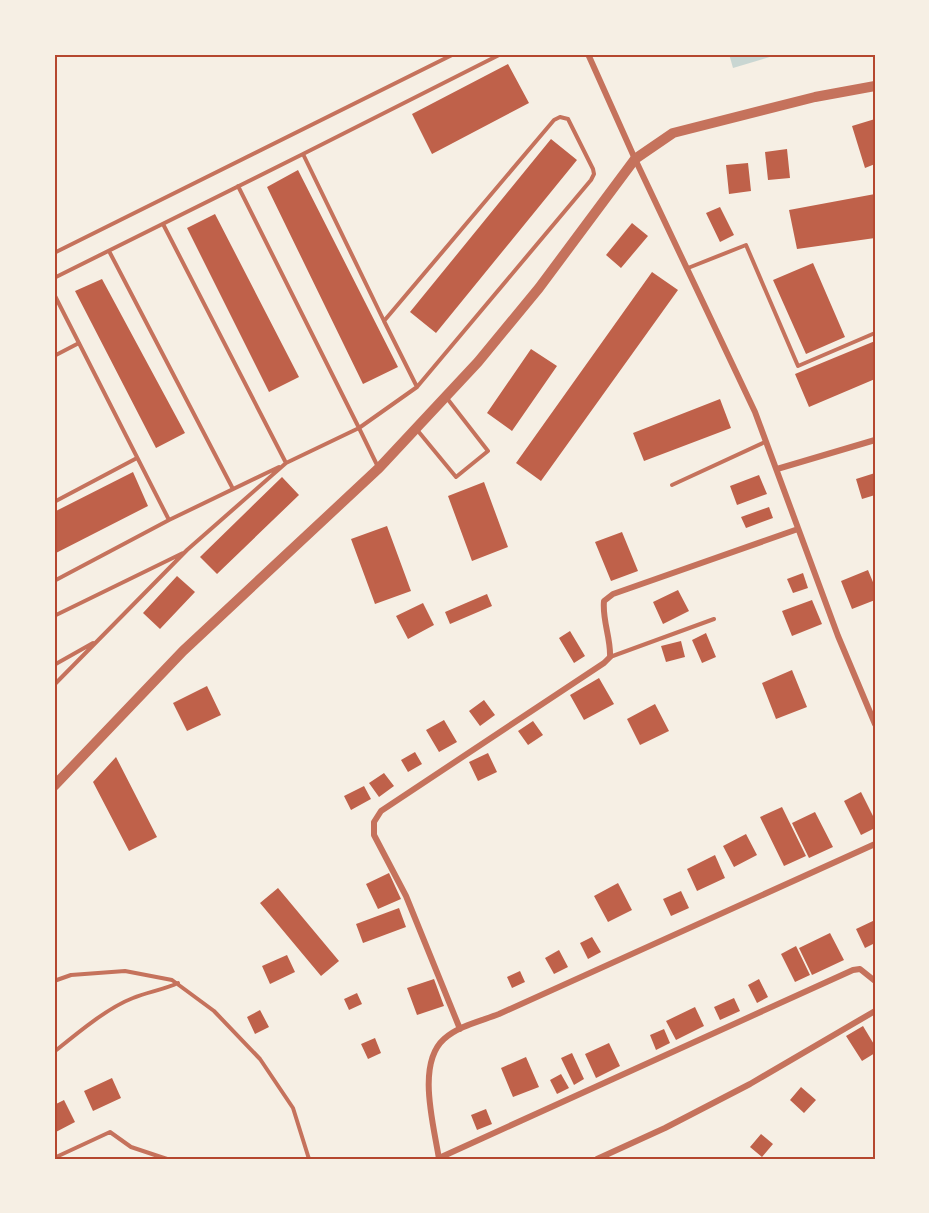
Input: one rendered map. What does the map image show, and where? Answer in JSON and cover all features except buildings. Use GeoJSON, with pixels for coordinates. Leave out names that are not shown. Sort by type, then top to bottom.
{"type":"FeatureCollection","features":[{"type":"Feature","properties":{"kind":"street"},"geometry":{"type":"LineString","coordinates":[[588,54],[755,412],[838,636],[875,724]]}},
{"type":"Feature","properties":{"kind":"street"},"geometry":{"type":"LineString","coordinates":[[54,786],[183,651],[379,468],[478,362],[539,288],[635,159],[673,133],[816,97],[875,86]]}},
{"type":"Feature","properties":{"kind":"street"},"geometry":{"type":"LineString","coordinates":[[777,469],[875,440]]}},
{"type":"Feature","properties":{"kind":"street"},"geometry":{"type":"LineString","coordinates":[[460,1029],[406,896],[374,835],[374,822],[381,811],[604,663],[610,657],[611,648],[603,611],[604,601],[613,594],[798,529]]}},
{"type":"Feature","properties":{"kind":"street"},"geometry":{"type":"LineString","coordinates":[[875,844],[499,1014],[460,1029],[443,1039],[430,1058],[427,1080],[439,1159],[853,970],[860,969],[867,972],[875,981]]}},
{"type":"Feature","properties":{"kind":"street"},"geometry":{"type":"LineString","coordinates":[[597,1159],[665,1128],[750,1084],[875,1011]]}},
{"type":"Feature","properties":{"kind":"lane"},"geometry":{"type":"LineString","coordinates":[[54,253],[454,54]]}},
{"type":"Feature","properties":{"kind":"lane"},"geometry":{"type":"LineString","coordinates":[[54,278],[501,54]]}},
{"type":"Feature","properties":{"kind":"lane"},"geometry":{"type":"LineString","coordinates":[[54,580],[169,520],[359,428],[417,387],[591,180],[594,174],[593,169],[568,119],[560,117],[554,120],[384,321]]}},
{"type":"Feature","properties":{"kind":"lane"},"geometry":{"type":"LineString","coordinates":[[303,153],[417,387]]}},
{"type":"Feature","properties":{"kind":"lane"},"geometry":{"type":"LineString","coordinates":[[238,186],[379,468]]}},
{"type":"Feature","properties":{"kind":"lane"},"geometry":{"type":"LineString","coordinates":[[163,224],[286,463]]}},
{"type":"Feature","properties":{"kind":"lane"},"geometry":{"type":"LineString","coordinates":[[688,268],[746,245],[798,366],[875,333]]}},
{"type":"Feature","properties":{"kind":"lane"},"geometry":{"type":"LineString","coordinates":[[109,250],[233,489]]}},
{"type":"Feature","properties":{"kind":"lane"},"geometry":{"type":"LineString","coordinates":[[54,294],[169,520]]}},
{"type":"Feature","properties":{"kind":"lane"},"geometry":{"type":"LineString","coordinates":[[54,356],[79,343]]}},
{"type":"Feature","properties":{"kind":"lane"},"geometry":{"type":"LineString","coordinates":[[415,428],[456,477],[488,451],[445,397]]}},
{"type":"Feature","properties":{"kind":"lane"},"geometry":{"type":"LineString","coordinates":[[672,485],[766,442]]}},
{"type":"Feature","properties":{"kind":"lane"},"geometry":{"type":"LineString","coordinates":[[54,502],[137,458]]}},
{"type":"Feature","properties":{"kind":"lane"},"geometry":{"type":"LineString","coordinates":[[54,685],[187,550],[286,463]]}},
{"type":"Feature","properties":{"kind":"lane"},"geometry":{"type":"LineString","coordinates":[[54,616],[187,550]]}},
{"type":"Feature","properties":{"kind":"lane"},"geometry":{"type":"LineString","coordinates":[[610,657],[714,619]]}},
{"type":"Feature","properties":{"kind":"lane"},"geometry":{"type":"LineString","coordinates":[[54,664],[96,641]]}},
{"type":"Feature","properties":{"kind":"lane"},"geometry":{"type":"LineString","coordinates":[[54,981],[71,975],[125,971],[178,983],[214,1011],[260,1059],[292,1108],[309,1159]]}},
{"type":"Feature","properties":{"kind":"lane"},"geometry":{"type":"LineString","coordinates":[[54,1052],[88,1024],[132,998],[162,991],[178,983]]}},
{"type":"Feature","properties":{"kind":"lane"},"geometry":{"type":"LineString","coordinates":[[54,1158],[110,1132],[130,1147],[167,1159]]}},
{"type":"Feature","properties":{"kind":"shaded area"},"geometry":{"type":"Polygon","coordinates":[[[729,54],[780,54],[733,68],[729,54]]]}}]}
